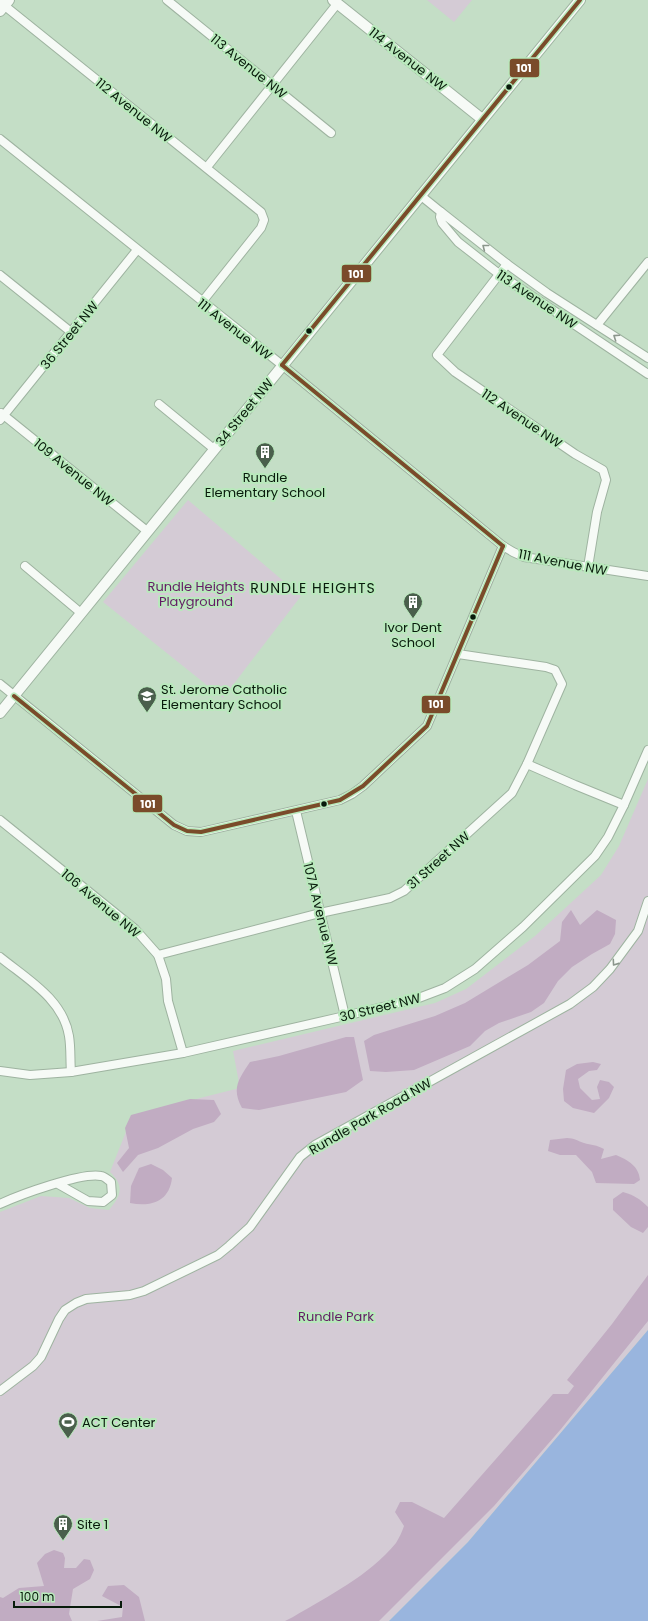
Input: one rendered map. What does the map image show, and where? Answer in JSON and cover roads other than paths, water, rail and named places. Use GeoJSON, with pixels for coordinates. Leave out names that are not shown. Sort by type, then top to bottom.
{"type":"FeatureCollection","features":[{"type":"Feature","properties":{"kind":"street","name":"113 Avenue NW"},"geometry":{"type":"LineString","coordinates":[[166,0],[331,133]]}},
{"type":"Feature","properties":{"kind":"street","name":"34 Street NW"},"geometry":{"type":"LineString","coordinates":[[0,713],[580,0]]}},
{"type":"Feature","properties":{"kind":"street"},"geometry":{"type":"LineString","coordinates":[[207,167],[335,2]]}},
{"type":"Feature","properties":{"kind":"street","name":"114 Avenue NW"},"geometry":{"type":"LineString","coordinates":[[335,2],[482,119]]}},
{"type":"Feature","properties":{"kind":"street","name":"112 Avenue NW"},"geometry":{"type":"LineString","coordinates":[[3,4],[261,212],[264,220],[261,228],[202,302]]}},
{"type":"Feature","properties":{"kind":"street","name":"111 Avenue NW"},"geometry":{"type":"LineString","coordinates":[[0,139],[282,365],[503,546],[524,557],[648,576]]}},
{"type":"Feature","properties":{"kind":"street","name":"113 Avenue NW"},"geometry":{"type":"LineString","coordinates":[[420,195],[507,264],[547,293],[648,358]]}},
{"type":"Feature","properties":{"kind":"street","name":"113 Avenue NW"},"geometry":{"type":"LineString","coordinates":[[441,212],[440,217],[442,223],[458,242],[499,274],[648,374]]}},
{"type":"Feature","properties":{"kind":"street","name":"36 Street NW"},"geometry":{"type":"LineString","coordinates":[[1,416],[138,250]]}},
{"type":"Feature","properties":{"kind":"street"},"geometry":{"type":"LineString","coordinates":[[597,325],[648,262]]}},
{"type":"Feature","properties":{"kind":"street"},"geometry":{"type":"LineString","coordinates":[[499,274],[507,264]]}},
{"type":"Feature","properties":{"kind":"street","name":"112 Avenue NW"},"geometry":{"type":"LineString","coordinates":[[499,274],[437,355],[455,372],[575,454],[603,470],[606,480],[597,512],[588,567]]}},
{"type":"Feature","properties":{"kind":"street"},"geometry":{"type":"LineString","coordinates":[[0,275],[71,332]]}},
{"type":"Feature","properties":{"kind":"street"},"geometry":{"type":"LineString","coordinates":[[159,404],[214,449]]}},
{"type":"Feature","properties":{"kind":"street","name":"109 Avenue NW"},"geometry":{"type":"LineString","coordinates":[[1,416],[148,530]]}},
{"type":"Feature","properties":{"kind":"street"},"geometry":{"type":"LineString","coordinates":[[0,684],[181,829],[201,832],[340,800],[352,794],[427,726],[503,546]]}},
{"type":"Feature","properties":{"kind":"street"},"geometry":{"type":"LineString","coordinates":[[25,566],[81,613]]}},
{"type":"Feature","properties":{"kind":"street","name":"31 Street NW"},"geometry":{"type":"LineString","coordinates":[[158,955],[320,913],[390,898],[404,891],[512,793],[527,764],[560,692],[562,684],[554,670],[546,667],[458,654]]}},
{"type":"Feature","properties":{"kind":"street","name":"30 Street NW"},"geometry":{"type":"LineString","coordinates":[[0,1071],[30,1075],[71,1072],[183,1053],[426,996],[445,988],[465,976],[523,927],[595,856],[608,838],[648,750]]}},
{"type":"Feature","properties":{"kind":"street"},"geometry":{"type":"LineString","coordinates":[[527,764],[624,805]]}},
{"type":"Feature","properties":{"kind":"street","name":"107A Avenue NW"},"geometry":{"type":"LineString","coordinates":[[296,811],[345,1016]]}},
{"type":"Feature","properties":{"kind":"street","name":"106 Avenue NW"},"geometry":{"type":"LineString","coordinates":[[0,820],[134,929],[158,955],[166,979],[168,1001],[183,1053]]}},
{"type":"Feature","properties":{"kind":"street","name":"Rundle Park Road NW"},"geometry":{"type":"LineString","coordinates":[[0,1391],[32,1366],[41,1356],[65,1310],[86,1299],[130,1295],[144,1292],[218,1255],[250,1227],[300,1157],[315,1145],[570,1004],[593,987],[610,969],[638,931],[648,900]]}},
{"type":"Feature","properties":{"kind":"street"},"geometry":{"type":"LineString","coordinates":[[0,957],[47,995],[62,1012],[69,1035],[71,1072]]}},
{"type":"Feature","properties":{"kind":"street"},"geometry":{"type":"LineString","coordinates":[[0,1204],[16,1196],[58,1184],[91,1176],[102,1176],[111,1182],[112,1195],[103,1202],[88,1201],[58,1184]]}},
{"type":"Feature","properties":{"kind":"water"},"geometry":{"type":"Polygon","coordinates":[[[648,1330],[648,1621],[389,1621],[468,1542],[648,1330]]]}},
{"type":"Feature","properties":{"kind":"place","name":"Rundle Elementary School"},"geometry":{"type":"Point","coordinates":[265,469]}},
{"type":"Feature","properties":{"kind":"place","name":"Ivor Dent School"},"geometry":{"type":"Point","coordinates":[413,619]}},
{"type":"Feature","properties":{"kind":"place","name":"St. Jerome Catholic Elementary School"},"geometry":{"type":"Point","coordinates":[147,713]}},
{"type":"Feature","properties":{"kind":"place","name":"ACT Center"},"geometry":{"type":"Point","coordinates":[68,1439]}},
{"type":"Feature","properties":{"kind":"place","name":"Site 1"},"geometry":{"type":"Point","coordinates":[63,1541]}},
{"type":"Feature","properties":{"kind":"district","name":"RUNDLE HEIGHTS"},"geometry":{"type":"Point","coordinates":[313,588]}},
{"type":"Feature","properties":{"kind":"park label","name":"Rundle Heights Playground"},"geometry":{"type":"Point","coordinates":[196,594]}},
{"type":"Feature","properties":{"kind":"park label","name":"Rundle Park"},"geometry":{"type":"Point","coordinates":[336,1316]}}]}
